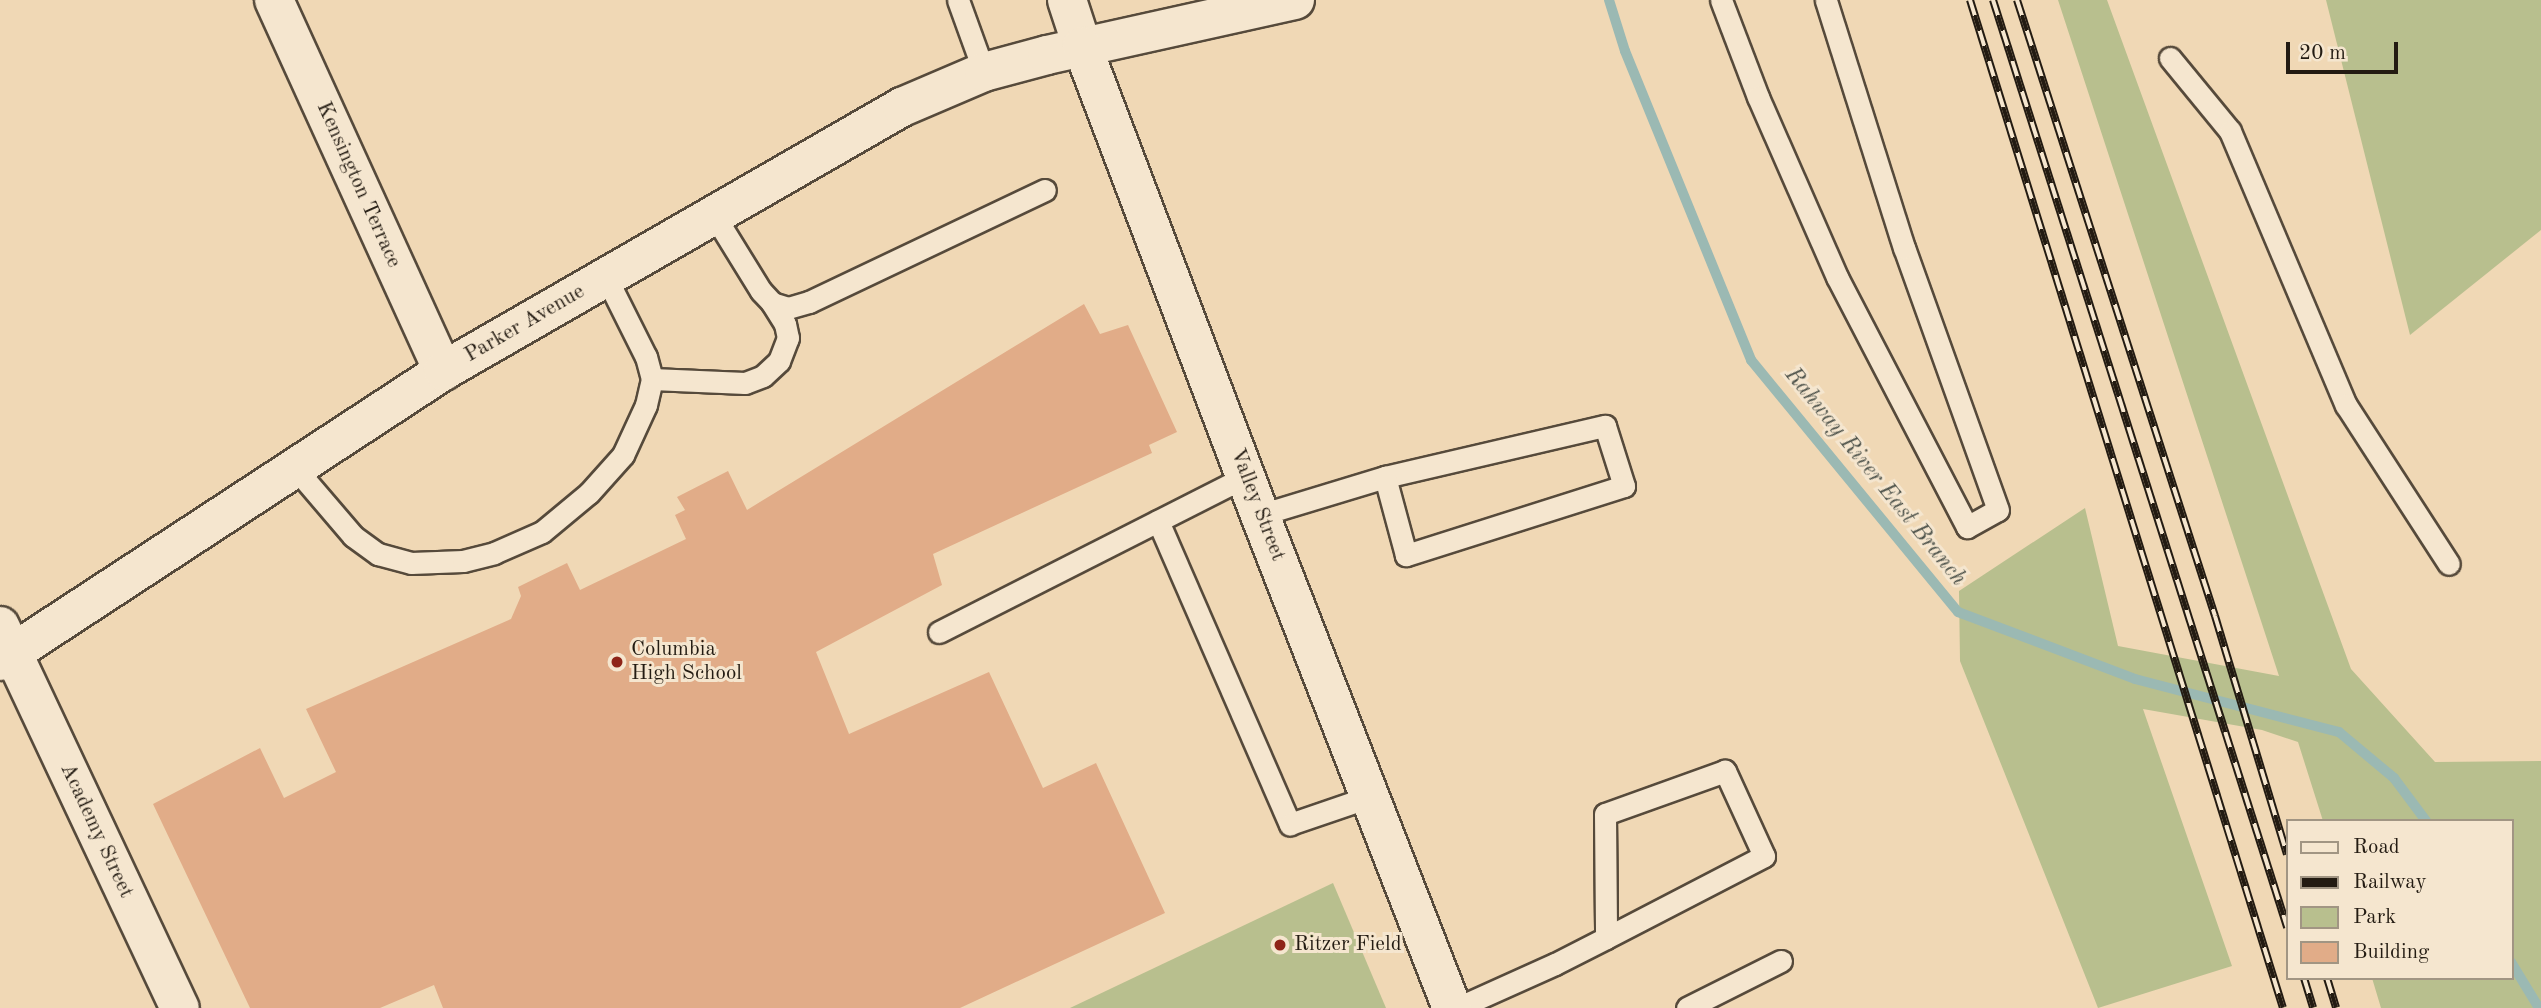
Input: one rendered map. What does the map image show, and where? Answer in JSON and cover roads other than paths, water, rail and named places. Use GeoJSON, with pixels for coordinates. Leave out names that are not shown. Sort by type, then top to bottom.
{"type":"FeatureCollection","features":[{"type":"Feature","properties":{"kind":"street","name":"Kensington Terrace"},"geometry":{"type":"LineString","coordinates":[[274,0],[443,371]]}},
{"type":"Feature","properties":{"kind":"street","name":"Valley Street"},"geometry":{"type":"LineString","coordinates":[[1067,0],[1082,46],[1368,797],[1455,1008]]}},
{"type":"Feature","properties":{"kind":"street","name":"Parker Avenue"},"geometry":{"type":"LineString","coordinates":[[4,647],[295,468],[443,371],[902,107],[984,72],[1082,46],[1296,0]]}},
{"type":"Feature","properties":{"kind":"street","name":"Academy Street"},"geometry":{"type":"LineString","coordinates":[[4,647],[180,1008]]}},
{"type":"Feature","properties":{"kind":"lane"},"geometry":{"type":"LineString","coordinates":[[958,0],[984,72]]}},
{"type":"Feature","properties":{"kind":"lane"},"geometry":{"type":"LineString","coordinates":[[1720,0],[1758,97],[1837,277],[1967,527],[1998,510],[1905,248],[1826,0]]}},
{"type":"Feature","properties":{"kind":"lane"},"geometry":{"type":"LineString","coordinates":[[2170,58],[2230,131],[2346,405],[2449,564]]}},
{"type":"Feature","properties":{"kind":"lane"},"geometry":{"type":"LineString","coordinates":[[772,303],[788,308],[809,302],[1045,190]]}},
{"type":"Feature","properties":{"kind":"lane"},"geometry":{"type":"LineString","coordinates":[[652,379],[745,383],[763,376],[779,361],[788,338],[785,324],[714,215]]}},
{"type":"Feature","properties":{"kind":"lane"},"geometry":{"type":"LineString","coordinates":[[295,468],[353,536],[378,554],[411,562],[463,561],[494,553],[542,532],[599,484],[623,454],[646,404],[652,379],[646,356],[606,277]]}},
{"type":"Feature","properties":{"kind":"lane"},"geometry":{"type":"LineString","coordinates":[[1261,514],[1385,477],[1605,426],[1624,486],[1406,555],[1385,477]]}},
{"type":"Feature","properties":{"kind":"lane"},"geometry":{"type":"LineString","coordinates":[[939,632],[1246,476]]}},
{"type":"Feature","properties":{"kind":"lane"},"geometry":{"type":"LineString","coordinates":[[1158,521],[1290,824],[1368,797]]}},
{"type":"Feature","properties":{"kind":"lane"},"geometry":{"type":"LineString","coordinates":[[1455,1008],[1606,938],[1764,856],[1725,771],[1605,814],[1606,938]]}},
{"type":"Feature","properties":{"kind":"lane"},"geometry":{"type":"LineString","coordinates":[[1687,1008],[1781,961]]}},
{"type":"Feature","properties":{"kind":"waterway","name":"Rahway River East Branch"},"geometry":{"type":"LineString","coordinates":[[1609,0],[1625,51],[1751,360],[1958,612],[2135,679],[2339,732],[2394,778],[2425,819]]}},
{"type":"Feature","properties":{"kind":"waterway","name":"Rahway River East Branch"},"geometry":{"type":"LineString","coordinates":[[2513,965],[2539,1008]]}},
{"type":"Feature","properties":{"kind":"railway"},"geometry":{"type":"LineString","coordinates":[[1970,0],[2283,1008]]}},
{"type":"Feature","properties":{"kind":"railway"},"geometry":{"type":"LineString","coordinates":[[1993,0],[2286,924]]}},
{"type":"Feature","properties":{"kind":"railway"},"geometry":{"type":"LineString","coordinates":[[2017,0],[2215,616],[2286,851]]}},
{"type":"Feature","properties":{"kind":"railway"},"geometry":{"type":"LineString","coordinates":[[2305,980],[2313,1008]]}},
{"type":"Feature","properties":{"kind":"railway"},"geometry":{"type":"LineString","coordinates":[[2328,980],[2336,1008]]}},
{"type":"Feature","properties":{"kind":"place","name":"Columbia High School"},"geometry":{"type":"Point","coordinates":[617,662]}},
{"type":"Feature","properties":{"kind":"place","name":"Ritzer Field"},"geometry":{"type":"Point","coordinates":[1280,945]}}]}
